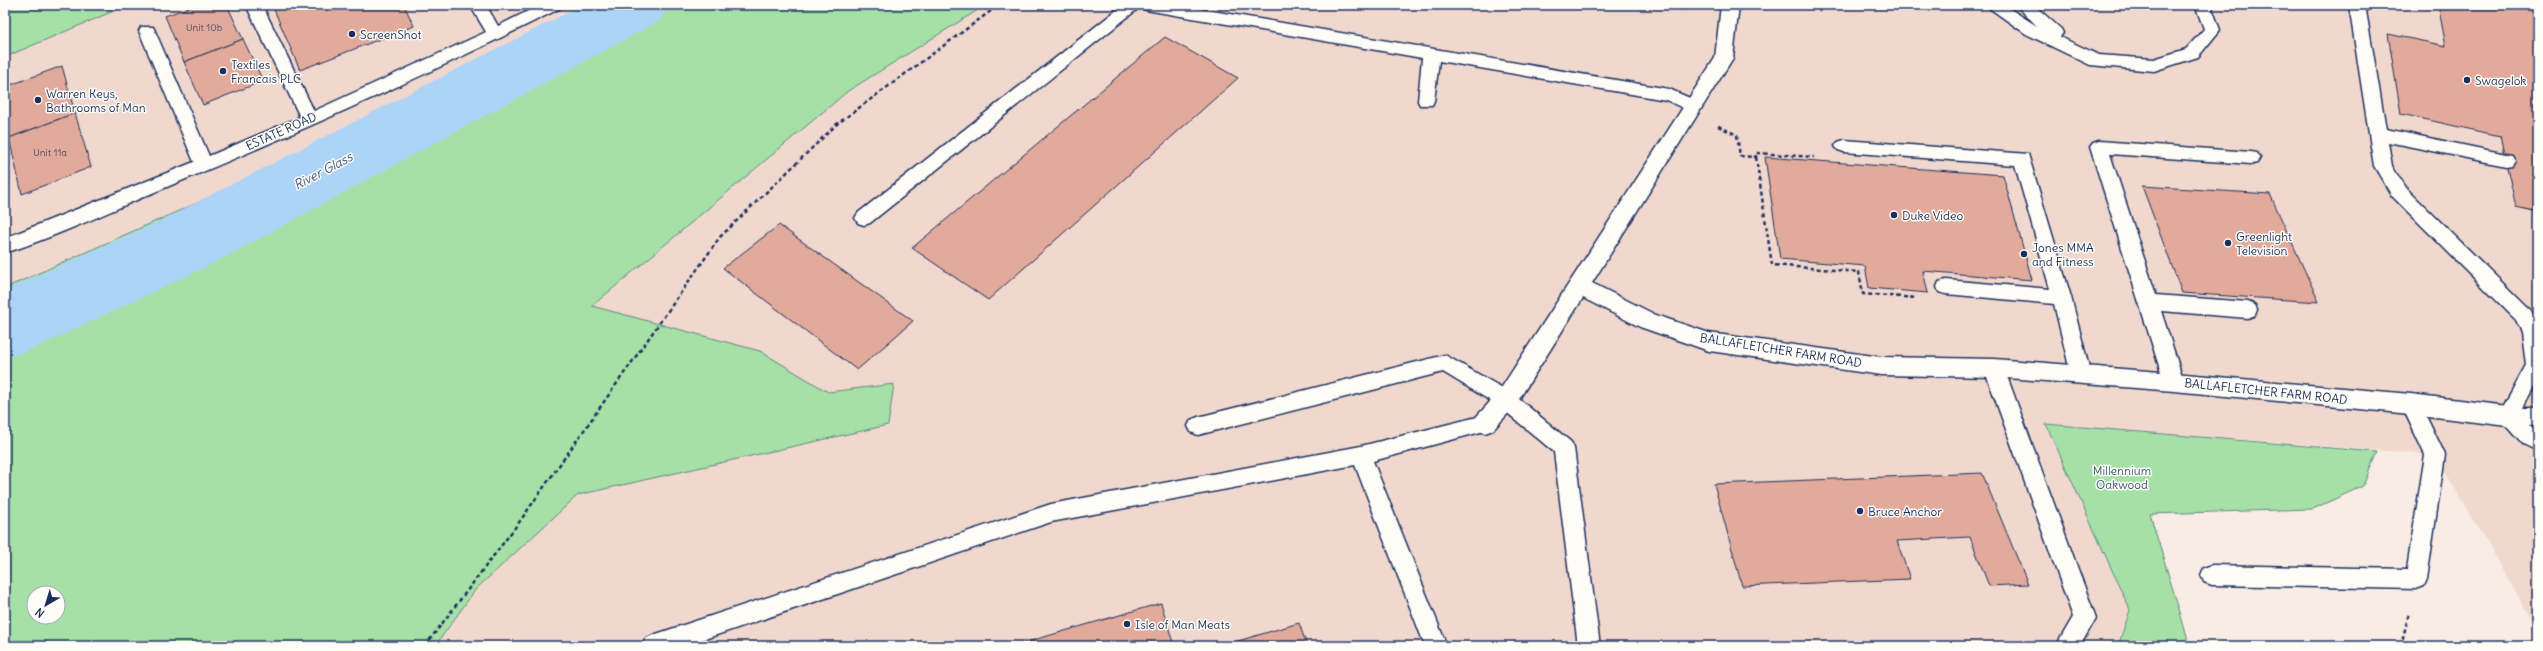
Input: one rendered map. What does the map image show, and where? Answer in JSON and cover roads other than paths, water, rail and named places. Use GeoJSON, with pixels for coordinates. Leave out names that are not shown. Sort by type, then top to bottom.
{"type":"FeatureCollection","features":[{"type":"Feature","properties":{"kind":"street"},"geometry":{"type":"LineString","coordinates":[[1485,422],[1506,400],[1724,58],[1730,5]]}},
{"type":"Feature","properties":{"kind":"street","name":"BALLAFLETCHER FARM ROAD"},"geometry":{"type":"LineString","coordinates":[[1579,286],[1648,322],[1709,342],[1881,366],[1994,368],[2174,382],[2411,404],[2508,416]]}},
{"type":"Feature","properties":{"kind":"lane"},"geometry":{"type":"LineString","coordinates":[[254,5],[309,119]]}},
{"type":"Feature","properties":{"kind":"lane"},"geometry":{"type":"LineString","coordinates":[[478,5],[496,35]]}},
{"type":"Feature","properties":{"kind":"lane","name":"ESTATE ROAD"},"geometry":{"type":"LineString","coordinates":[[5,246],[204,165],[309,119],[496,35],[553,5]]}},
{"type":"Feature","properties":{"kind":"lane"},"geometry":{"type":"LineString","coordinates":[[864,218],[1133,5]]}},
{"type":"Feature","properties":{"kind":"lane"},"geometry":{"type":"LineString","coordinates":[[1146,5],[1669,95],[1693,106]]}},
{"type":"Feature","properties":{"kind":"lane"},"geometry":{"type":"LineString","coordinates":[[1993,5],[2032,30],[2096,61],[2154,66],[2192,53],[2212,30],[2203,5]]}},
{"type":"Feature","properties":{"kind":"lane"},"geometry":{"type":"LineString","coordinates":[[2024,5],[2050,29],[2096,61]]}},
{"type":"Feature","properties":{"kind":"lane"},"geometry":{"type":"LineString","coordinates":[[2357,5],[2383,166],[2398,191],[2523,315],[2532,332],[2536,366],[2508,416],[2530,438],[2538,442]]}},
{"type":"Feature","properties":{"kind":"lane"},"geometry":{"type":"LineString","coordinates":[[147,31],[204,165]]}},
{"type":"Feature","properties":{"kind":"lane"},"geometry":{"type":"LineString","coordinates":[[1426,101],[1430,55]]}},
{"type":"Feature","properties":{"kind":"lane"},"geometry":{"type":"LineString","coordinates":[[2379,134],[2506,160]]}},
{"type":"Feature","properties":{"kind":"lane"},"geometry":{"type":"LineString","coordinates":[[1844,146],[2022,159],[2062,297],[2081,375]]}},
{"type":"Feature","properties":{"kind":"lane"},"geometry":{"type":"LineString","coordinates":[[2174,382],[2099,147],[2252,158]]}},
{"type":"Feature","properties":{"kind":"lane"},"geometry":{"type":"LineString","coordinates":[[1946,287],[2062,297]]}},
{"type":"Feature","properties":{"kind":"lane"},"geometry":{"type":"LineString","coordinates":[[2148,302],[2248,310]]}},
{"type":"Feature","properties":{"kind":"lane"},"geometry":{"type":"LineString","coordinates":[[1198,426],[1445,363],[1506,400],[1564,448],[1589,646]]}},
{"type":"Feature","properties":{"kind":"lane"},"geometry":{"type":"LineString","coordinates":[[1994,368],[2085,618],[2067,646]]}},
{"type":"Feature","properties":{"kind":"lane"},"geometry":{"type":"LineString","coordinates":[[2212,575],[2416,579],[2435,455],[2411,404]]}},
{"type":"Feature","properties":{"kind":"lane","name":"BALLAFLETCHER FARM ROAD"},"geometry":{"type":"LineString","coordinates":[[2508,416],[2538,416]]}},
{"type":"Feature","properties":{"kind":"lane"},"geometry":{"type":"LineString","coordinates":[[653,646],[1050,513],[1360,455],[1485,422]]}},
{"type":"Feature","properties":{"kind":"lane"},"geometry":{"type":"LineString","coordinates":[[1360,455],[1436,646]]}},
{"type":"Feature","properties":{"kind":"waterway","name":"River Glass"},"geometry":{"type":"LineString","coordinates":[[5,326],[191,240],[636,5]]}},
{"type":"Feature","properties":{"kind":"place","name":"ScreenShot"},"geometry":{"type":"Point","coordinates":[352,34]}},
{"type":"Feature","properties":{"kind":"place","name":"Textiles Francais PLC"},"geometry":{"type":"Point","coordinates":[223,71]}},
{"type":"Feature","properties":{"kind":"place","name":"Swagelok"},"geometry":{"type":"Point","coordinates":[2467,80]}},
{"type":"Feature","properties":{"kind":"place","name":"Warren Keys, Bathrooms of Man"},"geometry":{"type":"Point","coordinates":[38,100]}},
{"type":"Feature","properties":{"kind":"place","name":"Duke Video"},"geometry":{"type":"Point","coordinates":[1894,215]}},
{"type":"Feature","properties":{"kind":"place","name":"Greenlight Television"},"geometry":{"type":"Point","coordinates":[2228,243]}},
{"type":"Feature","properties":{"kind":"place","name":"Jones MMA and Fitness"},"geometry":{"type":"Point","coordinates":[2024,254]}},
{"type":"Feature","properties":{"kind":"place","name":"Bruce Anchor"},"geometry":{"type":"Point","coordinates":[1860,511]}},
{"type":"Feature","properties":{"kind":"place","name":"Isle of Man Meats"},"geometry":{"type":"Point","coordinates":[1127,624]}},
{"type":"Feature","properties":{"kind":"park label","name":"Millennium Oakwood"},"geometry":{"type":"Point","coordinates":[2122,477]}}]}
